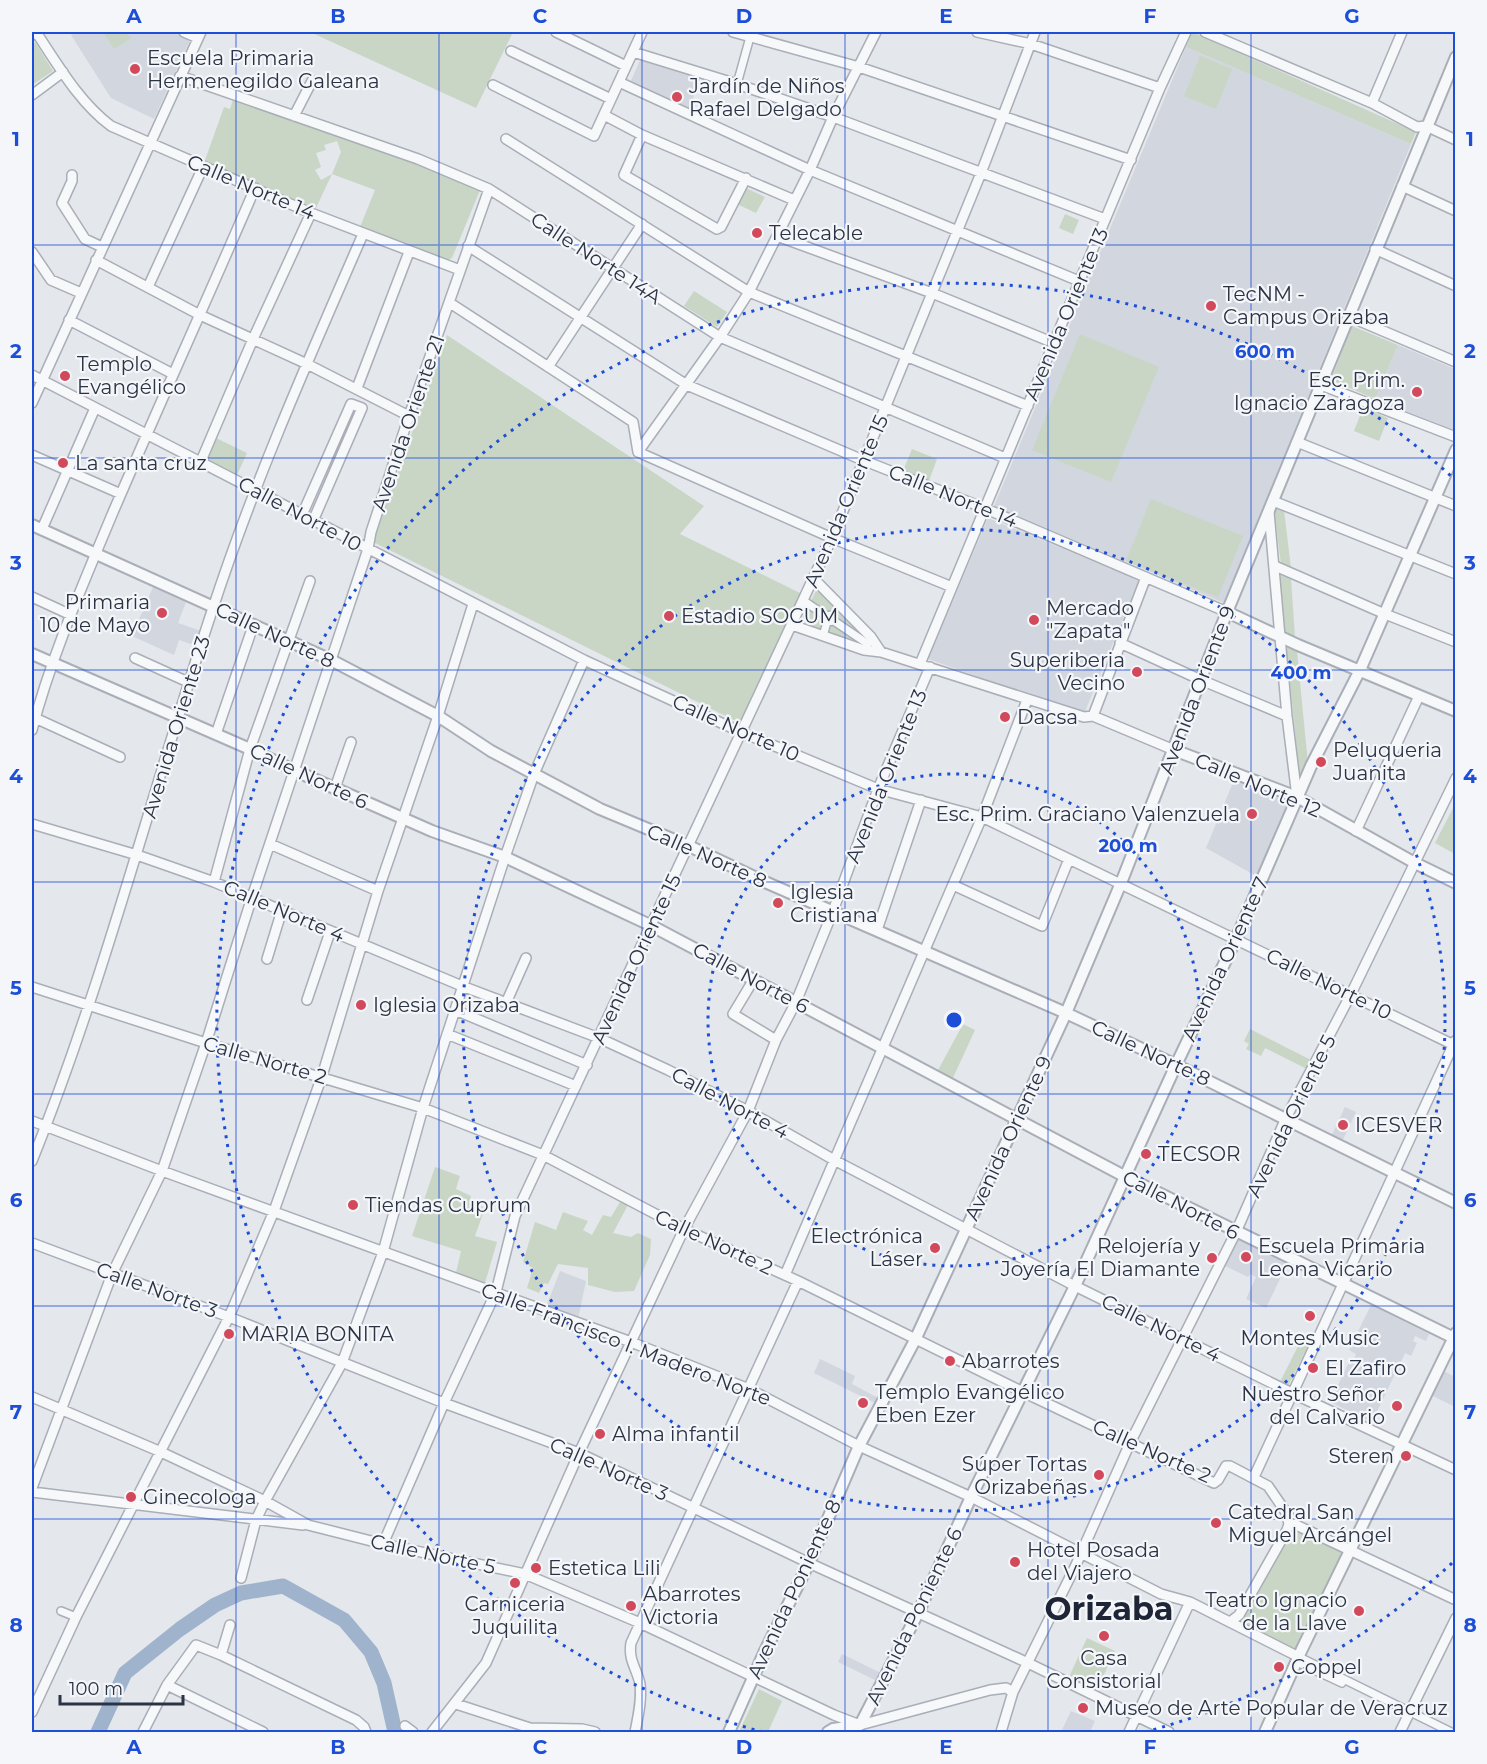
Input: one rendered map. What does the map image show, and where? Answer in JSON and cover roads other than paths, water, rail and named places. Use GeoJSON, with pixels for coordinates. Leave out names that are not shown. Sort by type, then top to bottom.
{"type":"FeatureCollection","features":[{"type":"Feature","properties":{"kind":"street","name":"Calle Norte 14"},"geometry":{"type":"LineString","coordinates":[[32,35],[36,32],[97,116],[111,126],[311,213],[460,270]]}},
{"type":"Feature","properties":{"kind":"street"},"geometry":{"type":"LineString","coordinates":[[32,403],[199,35],[184,32]]}},
{"type":"Feature","properties":{"kind":"street"},"geometry":{"type":"LineString","coordinates":[[556,32],[626,66]]}},
{"type":"Feature","properties":{"kind":"street"},"geometry":{"type":"LineString","coordinates":[[493,85],[594,136],[640,32]]}},
{"type":"Feature","properties":{"kind":"street"},"geometry":{"type":"LineString","coordinates":[[733,32],[859,68],[1131,160]]}},
{"type":"Feature","properties":{"kind":"street"},"geometry":{"type":"LineString","coordinates":[[638,452],[720,337],[748,292],[876,32]]}},
{"type":"Feature","properties":{"kind":"street"},"geometry":{"type":"LineString","coordinates":[[977,32],[1030,44],[1160,88]]}},
{"type":"Feature","properties":{"kind":"street","name":"Avenida Oriente 15"},"geometry":{"type":"LineString","coordinates":[[384,1544],[444,1403],[496,1292],[515,1216],[832,538],[981,173],[1035,32]]}},
{"type":"Feature","properties":{"kind":"street","name":"Avenida Oriente 13"},"geometry":{"type":"LineString","coordinates":[[920,664],[1160,88],[1186,32]]}},
{"type":"Feature","properties":{"kind":"street"},"geometry":{"type":"LineString","coordinates":[[1205,32],[1229,36],[1372,103],[1417,127],[1426,126],[1455,140]]}},
{"type":"Feature","properties":{"kind":"street"},"geometry":{"type":"LineString","coordinates":[[1372,103],[1402,32]]}},
{"type":"Feature","properties":{"kind":"street"},"geometry":{"type":"LineString","coordinates":[[737,84],[750,37]]}},
{"type":"Feature","properties":{"kind":"street"},"geometry":{"type":"LineString","coordinates":[[511,51],[611,99]]}},
{"type":"Feature","properties":{"kind":"street"},"geometry":{"type":"LineString","coordinates":[[633,52],[834,117],[1106,219]]}},
{"type":"Feature","properties":{"kind":"street","name":"Avenida Oriente 9"},"geometry":{"type":"LineString","coordinates":[[859,1446],[915,1340],[1066,1013],[1121,883],[1227,612],[1455,57]]}},
{"type":"Feature","properties":{"kind":"street"},"geometry":{"type":"LineString","coordinates":[[32,95],[63,72]]}},
{"type":"Feature","properties":{"kind":"street","name":"Calle Norte 14A"},"geometry":{"type":"LineString","coordinates":[[180,76],[435,165],[489,189],[720,337],[1005,458]]}},
{"type":"Feature","properties":{"kind":"street"},"geometry":{"type":"LineString","coordinates":[[294,116],[312,81]]}},
{"type":"Feature","properties":{"kind":"street"},"geometry":{"type":"LineString","coordinates":[[619,82],[810,170],[1079,281]]}},
{"type":"Feature","properties":{"kind":"street"},"geometry":{"type":"LineString","coordinates":[[604,116],[642,135],[794,200]]}},
{"type":"Feature","properties":{"kind":"street"},"geometry":{"type":"LineString","coordinates":[[642,135],[624,176],[720,229],[746,178]]}},
{"type":"Feature","properties":{"kind":"street"},"geometry":{"type":"LineString","coordinates":[[507,139],[748,292],[1028,406]]}},
{"type":"Feature","properties":{"kind":"street"},"geometry":{"type":"LineString","coordinates":[[148,287],[203,167]]}},
{"type":"Feature","properties":{"kind":"street"},"geometry":{"type":"LineString","coordinates":[[72,175],[72,181],[62,203],[85,239],[102,247]]}},
{"type":"Feature","properties":{"kind":"street"},"geometry":{"type":"LineString","coordinates":[[1402,186],[1455,212]]}},
{"type":"Feature","properties":{"kind":"street"},"geometry":{"type":"LineString","coordinates":[[32,730],[52,663],[96,554],[255,188]]}},
{"type":"Feature","properties":{"kind":"street","name":"Avenida Oriente 21"},"geometry":{"type":"LineString","coordinates":[[32,1490],[112,1274],[162,1171],[368,549],[371,532],[409,416],[489,189]]}},
{"type":"Feature","properties":{"kind":"street"},"geometry":{"type":"LineString","coordinates":[[201,461],[253,339],[311,213]]}},
{"type":"Feature","properties":{"kind":"street"},"geometry":{"type":"LineString","coordinates":[[548,367],[642,225]]}},
{"type":"Feature","properties":{"kind":"street","name":"Avenida Oriente 23"},"geometry":{"type":"LineString","coordinates":[[32,1161],[88,1006],[213,607],[256,490],[363,234]]}},
{"type":"Feature","properties":{"kind":"street"},"geometry":{"type":"LineString","coordinates":[[777,236],[932,293],[1054,343]]}},
{"type":"Feature","properties":{"kind":"street","name":"Calle Norte 14"},"geometry":{"type":"LineString","coordinates":[[468,246],[687,385],[865,461],[984,508],[1455,711]]}},
{"type":"Feature","properties":{"kind":"street"},"geometry":{"type":"LineString","coordinates":[[1375,249],[1455,286]]}},
{"type":"Feature","properties":{"kind":"street"},"geometry":{"type":"LineString","coordinates":[[32,252],[51,280],[81,293]]}},
{"type":"Feature","properties":{"kind":"street"},"geometry":{"type":"LineString","coordinates":[[357,388],[409,252]]}},
{"type":"Feature","properties":{"kind":"street"},"geometry":{"type":"LineString","coordinates":[[96,260],[200,315],[357,388],[409,416]]}},
{"type":"Feature","properties":{"kind":"street"},"geometry":{"type":"LineString","coordinates":[[450,303],[633,422],[638,452]]}},
{"type":"Feature","properties":{"kind":"street"},"geometry":{"type":"LineString","coordinates":[[1348,316],[1455,362]]}},
{"type":"Feature","properties":{"kind":"street"},"geometry":{"type":"LineString","coordinates":[[69,320],[173,374]]}},
{"type":"Feature","properties":{"kind":"street","name":"Calle Norte 10"},"geometry":{"type":"LineString","coordinates":[[32,375],[584,660],[741,732],[878,789],[982,817],[1455,1043]]}},
{"type":"Feature","properties":{"kind":"street"},"geometry":{"type":"LineString","coordinates":[[1321,385],[1455,437]]}},
{"type":"Feature","properties":{"kind":"street"},"geometry":{"type":"LineString","coordinates":[[302,515],[351,404],[362,408],[313,521]]}},
{"type":"Feature","properties":{"kind":"street"},"geometry":{"type":"LineString","coordinates":[[37,527],[95,408]]}},
{"type":"Feature","properties":{"kind":"street"},"geometry":{"type":"LineString","coordinates":[[1297,442],[1455,506]]}},
{"type":"Feature","properties":{"kind":"street","name":"Avenida Oriente 7"},"geometry":{"type":"LineString","coordinates":[[971,1497],[1075,1286],[1124,1176],[1236,939],[1297,797],[1360,670],[1455,450]]}},
{"type":"Feature","properties":{"kind":"street"},"geometry":{"type":"LineString","coordinates":[[638,452],[832,538],[951,587]]}},
{"type":"Feature","properties":{"kind":"street"},"geometry":{"type":"LineString","coordinates":[[329,453],[341,457]]}},
{"type":"Feature","properties":{"kind":"street"},"geometry":{"type":"LineString","coordinates":[[32,455],[121,494]]}},
{"type":"Feature","properties":{"kind":"street"},"geometry":{"type":"LineString","coordinates":[[1274,501],[1455,574]]}},
{"type":"Feature","properties":{"kind":"street"},"geometry":{"type":"LineString","coordinates":[[1269,512],[1282,637],[1287,716],[1297,797]]}},
{"type":"Feature","properties":{"kind":"street","name":"Calle Norte 8"},"geometry":{"type":"LineString","coordinates":[[37,527],[331,660],[438,716],[491,751],[600,809],[1066,1013],[1286,1118],[1455,1203]]}},
{"type":"Feature","properties":{"kind":"street"},"geometry":{"type":"LineString","coordinates":[[1275,566],[1455,642]]}},
{"type":"Feature","properties":{"kind":"street"},"geometry":{"type":"LineString","coordinates":[[1093,717],[1146,577]]}},
{"type":"Feature","properties":{"kind":"street","name":"Calle Norte 12"},"geometry":{"type":"LineString","coordinates":[[814,579],[841,606],[868,644],[881,652],[1027,700],[1084,717],[1093,717],[1297,797],[1455,883]]}},
{"type":"Feature","properties":{"kind":"street"},"geometry":{"type":"LineString","coordinates":[[214,882],[250,749],[310,581]]}},
{"type":"Feature","properties":{"kind":"street"},"geometry":{"type":"LineString","coordinates":[[32,597],[71,615]]}},
{"type":"Feature","properties":{"kind":"street"},"geometry":{"type":"LineString","coordinates":[[804,600],[868,644]]}},
{"type":"Feature","properties":{"kind":"street"},"geometry":{"type":"LineString","coordinates":[[32,1712],[76,1617],[229,1317],[274,1212],[322,1076],[378,891],[438,716],[473,604]]}},
{"type":"Feature","properties":{"kind":"street"},"geometry":{"type":"LineString","coordinates":[[823,636],[830,618],[841,606]]}},
{"type":"Feature","properties":{"kind":"street"},"geometry":{"type":"LineString","coordinates":[[792,625],[823,636],[868,644]]}},
{"type":"Feature","properties":{"kind":"street"},"geometry":{"type":"LineString","coordinates":[[216,734],[253,626]]}},
{"type":"Feature","properties":{"kind":"street"},"geometry":{"type":"LineString","coordinates":[[1120,643],[1287,716]]}},
{"type":"Feature","properties":{"kind":"street","name":"Calle Norte 6"},"geometry":{"type":"LineString","coordinates":[[32,654],[403,819],[505,857],[651,925],[1124,1176],[1455,1337]]}},
{"type":"Feature","properties":{"kind":"street"},"geometry":{"type":"LineString","coordinates":[[135,658],[188,682]]}},
{"type":"Feature","properties":{"kind":"street"},"geometry":{"type":"LineString","coordinates":[[241,1578],[256,1520],[265,1500],[342,1363],[383,1252],[423,1108],[505,857],[534,774],[584,660]]}},
{"type":"Feature","properties":{"kind":"street","name":"Avenida Oriente 13"},"geometry":{"type":"LineString","coordinates":[[432,1732],[482,1670],[579,1453],[684,1229],[748,1111],[776,1040],[796,1002],[833,911],[878,789],[930,667]]}},
{"type":"Feature","properties":{"kind":"street"},"geometry":{"type":"LineString","coordinates":[[1356,831],[1419,696]]}},
{"type":"Feature","properties":{"kind":"street"},"geometry":{"type":"LineString","coordinates":[[785,1275],[836,1161],[982,817],[1027,700]]}},
{"type":"Feature","properties":{"kind":"street"},"geometry":{"type":"LineString","coordinates":[[35,718],[120,757]]}},
{"type":"Feature","properties":{"kind":"street"},"geometry":{"type":"LineString","coordinates":[[335,788],[351,742]]}},
{"type":"Feature","properties":{"kind":"street","name":"Avenida Oriente 5"},"geometry":{"type":"LineString","coordinates":[[1001,1732],[1013,1692],[1026,1662],[1082,1552],[1130,1443],[1236,1232],[1286,1118],[1351,994],[1455,778]]}},
{"type":"Feature","properties":{"kind":"street"},"geometry":{"type":"LineString","coordinates":[[877,930],[921,800]]}},
{"type":"Feature","properties":{"kind":"street","name":"Calle Norte 4"},"geometry":{"type":"LineString","coordinates":[[32,824],[137,855],[214,882],[462,986],[599,1038],[748,1111],[966,1231],[1292,1393],[1455,1470]]}},
{"type":"Feature","properties":{"kind":"street"},"geometry":{"type":"LineString","coordinates":[[270,844],[378,891]]}},
{"type":"Feature","properties":{"kind":"street"},"geometry":{"type":"LineString","coordinates":[[953,885],[1042,926],[1069,859]]}},
{"type":"Feature","properties":{"kind":"street"},"geometry":{"type":"LineString","coordinates":[[267,959],[282,910]]}},
{"type":"Feature","properties":{"kind":"street"},"geometry":{"type":"LineString","coordinates":[[307,1000],[330,932]]}},
{"type":"Feature","properties":{"kind":"street"},"geometry":{"type":"LineString","coordinates":[[506,1003],[526,958]]}},
{"type":"Feature","properties":{"kind":"street"},"geometry":{"type":"LineString","coordinates":[[753,979],[733,1014],[776,1040]]}},
{"type":"Feature","properties":{"kind":"street","name":"Calle Norte 2"},"geometry":{"type":"LineString","coordinates":[[32,987],[206,1043],[423,1108],[543,1155],[684,1229],[798,1281],[915,1340],[1214,1483],[1226,1466],[1254,1477],[1268,1486],[1294,1524],[1455,1600]]}},
{"type":"Feature","properties":{"kind":"street"},"geometry":{"type":"LineString","coordinates":[[455,1010],[587,1065]]}},
{"type":"Feature","properties":{"kind":"street"},"geometry":{"type":"LineString","coordinates":[[447,1034],[576,1086]]}},
{"type":"Feature","properties":{"kind":"street"},"geometry":{"type":"LineString","coordinates":[[1254,1477],[1455,1043]]}},
{"type":"Feature","properties":{"kind":"street","name":"Calle Francisco I. Madero Norte"},"geometry":{"type":"LineString","coordinates":[[32,1120],[162,1171],[631,1342],[749,1389],[859,1446],[971,1497],[1082,1552],[1161,1594],[1190,1602],[1298,1659]]}},
{"type":"Feature","properties":{"kind":"street","name":"Calle Norte 3"},"geometry":{"type":"LineString","coordinates":[[32,1243],[579,1453],[808,1563],[1026,1662],[1169,1732]]}},
{"type":"Feature","properties":{"kind":"street"},"geometry":{"type":"LineString","coordinates":[[635,1732],[640,1706],[640,1684],[632,1664],[630,1650],[693,1506],[798,1281]]}},
{"type":"Feature","properties":{"kind":"street"},"geometry":{"type":"LineString","coordinates":[[1265,1732],[1298,1659],[1455,1337]]}},
{"type":"Feature","properties":{"kind":"street","name":"Calle Norte 5"},"geometry":{"type":"LineString","coordinates":[[32,1397],[161,1452],[265,1500],[308,1525],[525,1574],[640,1623],[834,1715],[857,1729]]}},
{"type":"Feature","properties":{"kind":"street","name":"Avenida Poniente 8"},"geometry":{"type":"LineString","coordinates":[[729,1732],[808,1563],[859,1446]]}},
{"type":"Feature","properties":{"kind":"street"},"geometry":{"type":"LineString","coordinates":[[32,1490],[308,1525]]}},
{"type":"Feature","properties":{"kind":"street","name":"Avenida Poniente 6"},"geometry":{"type":"LineString","coordinates":[[857,1729],[918,1613],[971,1497]]}},
{"type":"Feature","properties":{"kind":"street"},"geometry":{"type":"LineString","coordinates":[[1230,1622],[1239,1616],[1287,1530],[1289,1524],[1286,1514]]}},
{"type":"Feature","properties":{"kind":"street"},"geometry":{"type":"LineString","coordinates":[[1129,1732],[1190,1602]]}},
{"type":"Feature","properties":{"kind":"street"},"geometry":{"type":"LineString","coordinates":[[61,1611],[76,1617]]}},
{"type":"Feature","properties":{"kind":"street"},"geometry":{"type":"LineString","coordinates":[[1400,1732],[1455,1618]]}},
{"type":"Feature","properties":{"kind":"street"},"geometry":{"type":"LineString","coordinates":[[221,1655],[230,1624]]}},
{"type":"Feature","properties":{"kind":"street"},"geometry":{"type":"LineString","coordinates":[[143,1732],[167,1685],[196,1645],[356,1720],[366,1732]]}},
{"type":"Feature","properties":{"kind":"street"},"geometry":{"type":"LineString","coordinates":[[1298,1659],[1451,1732]]}},
{"type":"Feature","properties":{"kind":"street"},"geometry":{"type":"LineString","coordinates":[[167,1685],[263,1732]]}},
{"type":"Feature","properties":{"kind":"street"},"geometry":{"type":"LineString","coordinates":[[834,1715],[831,1731],[857,1729],[990,1690],[1006,1688],[1013,1692]]}},
{"type":"Feature","properties":{"kind":"street"},"geometry":{"type":"LineString","coordinates":[[456,1704],[530,1728],[582,1729],[595,1732]]}},
{"type":"Feature","properties":{"kind":"street"},"geometry":{"type":"LineString","coordinates":[[1409,1713],[1444,1732]]}},
{"type":"Feature","properties":{"kind":"street"},"geometry":{"type":"LineString","coordinates":[[405,1726],[413,1732]]}},
{"type":"Feature","properties":{"kind":"waterway"},"geometry":{"type":"LineString","coordinates":[[98,1732],[125,1673],[180,1629],[215,1605],[241,1593],[283,1586],[344,1620],[371,1652],[384,1683],[395,1732]]}},
{"type":"Feature","properties":{"kind":"place","name":"Escuela Primaria Hermenegildo Galeana"},"geometry":{"type":"Point","coordinates":[135,69]}},
{"type":"Feature","properties":{"kind":"place","name":"Jardín de Niños Rafael Delgado"},"geometry":{"type":"Point","coordinates":[677,97]}},
{"type":"Feature","properties":{"kind":"place","name":"Telecable"},"geometry":{"type":"Point","coordinates":[757,233]}},
{"type":"Feature","properties":{"kind":"place","name":"TecNM - Campus Orizaba"},"geometry":{"type":"Point","coordinates":[1211,306]}},
{"type":"Feature","properties":{"kind":"place","name":"Templo Evangélico"},"geometry":{"type":"Point","coordinates":[65,376]}},
{"type":"Feature","properties":{"kind":"place","name":"Esc. Prim. Ignacio Zaragoza"},"geometry":{"type":"Point","coordinates":[1417,392]}},
{"type":"Feature","properties":{"kind":"place","name":"La santa cruz"},"geometry":{"type":"Point","coordinates":[63,463]}},
{"type":"Feature","properties":{"kind":"place","name":"Primaria 10 de Mayo"},"geometry":{"type":"Point","coordinates":[162,613]}},
{"type":"Feature","properties":{"kind":"place","name":"Estadio SOCUM"},"geometry":{"type":"Point","coordinates":[669,616]}},
{"type":"Feature","properties":{"kind":"place","name":"Mercado \"Zapata\""},"geometry":{"type":"Point","coordinates":[1034,620]}},
{"type":"Feature","properties":{"kind":"place","name":"Superiberia Vecino"},"geometry":{"type":"Point","coordinates":[1137,672]}},
{"type":"Feature","properties":{"kind":"place","name":"Dacsa"},"geometry":{"type":"Point","coordinates":[1005,717]}},
{"type":"Feature","properties":{"kind":"place","name":"Peluqueria Juanita"},"geometry":{"type":"Point","coordinates":[1321,762]}},
{"type":"Feature","properties":{"kind":"place","name":"Esc. Prim. Graciano Valenzuela"},"geometry":{"type":"Point","coordinates":[1252,814]}},
{"type":"Feature","properties":{"kind":"place","name":"Iglesia Cristiana"},"geometry":{"type":"Point","coordinates":[778,903]}},
{"type":"Feature","properties":{"kind":"place","name":"Iglesia Orizaba"},"geometry":{"type":"Point","coordinates":[361,1005]}},
{"type":"Feature","properties":{"kind":"place","name":"ICESVER"},"geometry":{"type":"Point","coordinates":[1343,1125]}},
{"type":"Feature","properties":{"kind":"place","name":"TECSOR"},"geometry":{"type":"Point","coordinates":[1146,1154]}},
{"type":"Feature","properties":{"kind":"place","name":"Tiendas Cuprum"},"geometry":{"type":"Point","coordinates":[353,1205]}},
{"type":"Feature","properties":{"kind":"place","name":"Electrónica Láser"},"geometry":{"type":"Point","coordinates":[935,1248]}},
{"type":"Feature","properties":{"kind":"place","name":"Escuela Primaria Leona Vicario"},"geometry":{"type":"Point","coordinates":[1246,1257]}},
{"type":"Feature","properties":{"kind":"place","name":"Relojería y Joyería El Diamante"},"geometry":{"type":"Point","coordinates":[1212,1258]}},
{"type":"Feature","properties":{"kind":"place","name":"Montes Music"},"geometry":{"type":"Point","coordinates":[1310,1316]}},
{"type":"Feature","properties":{"kind":"place","name":"MARIA BONITA"},"geometry":{"type":"Point","coordinates":[229,1334]}},
{"type":"Feature","properties":{"kind":"place","name":"Abarrotes"},"geometry":{"type":"Point","coordinates":[950,1361]}},
{"type":"Feature","properties":{"kind":"place","name":"El Zafiro"},"geometry":{"type":"Point","coordinates":[1313,1368]}},
{"type":"Feature","properties":{"kind":"place","name":"Templo Evangélico Eben Ezer"},"geometry":{"type":"Point","coordinates":[863,1403]}},
{"type":"Feature","properties":{"kind":"place","name":"Nuestro Señor del Calvario"},"geometry":{"type":"Point","coordinates":[1397,1406]}},
{"type":"Feature","properties":{"kind":"place","name":"Alma infantil"},"geometry":{"type":"Point","coordinates":[600,1434]}},
{"type":"Feature","properties":{"kind":"place","name":"Steren"},"geometry":{"type":"Point","coordinates":[1406,1456]}},
{"type":"Feature","properties":{"kind":"place","name":"Súper Tortas Orizabeñas"},"geometry":{"type":"Point","coordinates":[1099,1475]}},
{"type":"Feature","properties":{"kind":"place","name":"Ginecologa"},"geometry":{"type":"Point","coordinates":[131,1497]}},
{"type":"Feature","properties":{"kind":"place","name":"Catedral San Miguel Arcángel"},"geometry":{"type":"Point","coordinates":[1216,1523]}},
{"type":"Feature","properties":{"kind":"place","name":"Hotel Posada del Viajero"},"geometry":{"type":"Point","coordinates":[1015,1562]}},
{"type":"Feature","properties":{"kind":"place","name":"Estetica Lili"},"geometry":{"type":"Point","coordinates":[536,1568]}},
{"type":"Feature","properties":{"kind":"place","name":"Carniceria Juquilita"},"geometry":{"type":"Point","coordinates":[515,1583]}},
{"type":"Feature","properties":{"kind":"place","name":"Abarrotes Victoria"},"geometry":{"type":"Point","coordinates":[631,1606]}},
{"type":"Feature","properties":{"kind":"place","name":"Teatro Ignacio de la Llave"},"geometry":{"type":"Point","coordinates":[1359,1611]}},
{"type":"Feature","properties":{"kind":"place","name":"Casa Consistorial"},"geometry":{"type":"Point","coordinates":[1104,1636]}},
{"type":"Feature","properties":{"kind":"place","name":"Coppel"},"geometry":{"type":"Point","coordinates":[1279,1667]}},
{"type":"Feature","properties":{"kind":"place","name":"Museo de Arte Popular de Veracruz"},"geometry":{"type":"Point","coordinates":[1083,1708]}},
{"type":"Feature","properties":{"kind":"district","name":"Orizaba"},"geometry":{"type":"Point","coordinates":[1109,1608]}}]}
